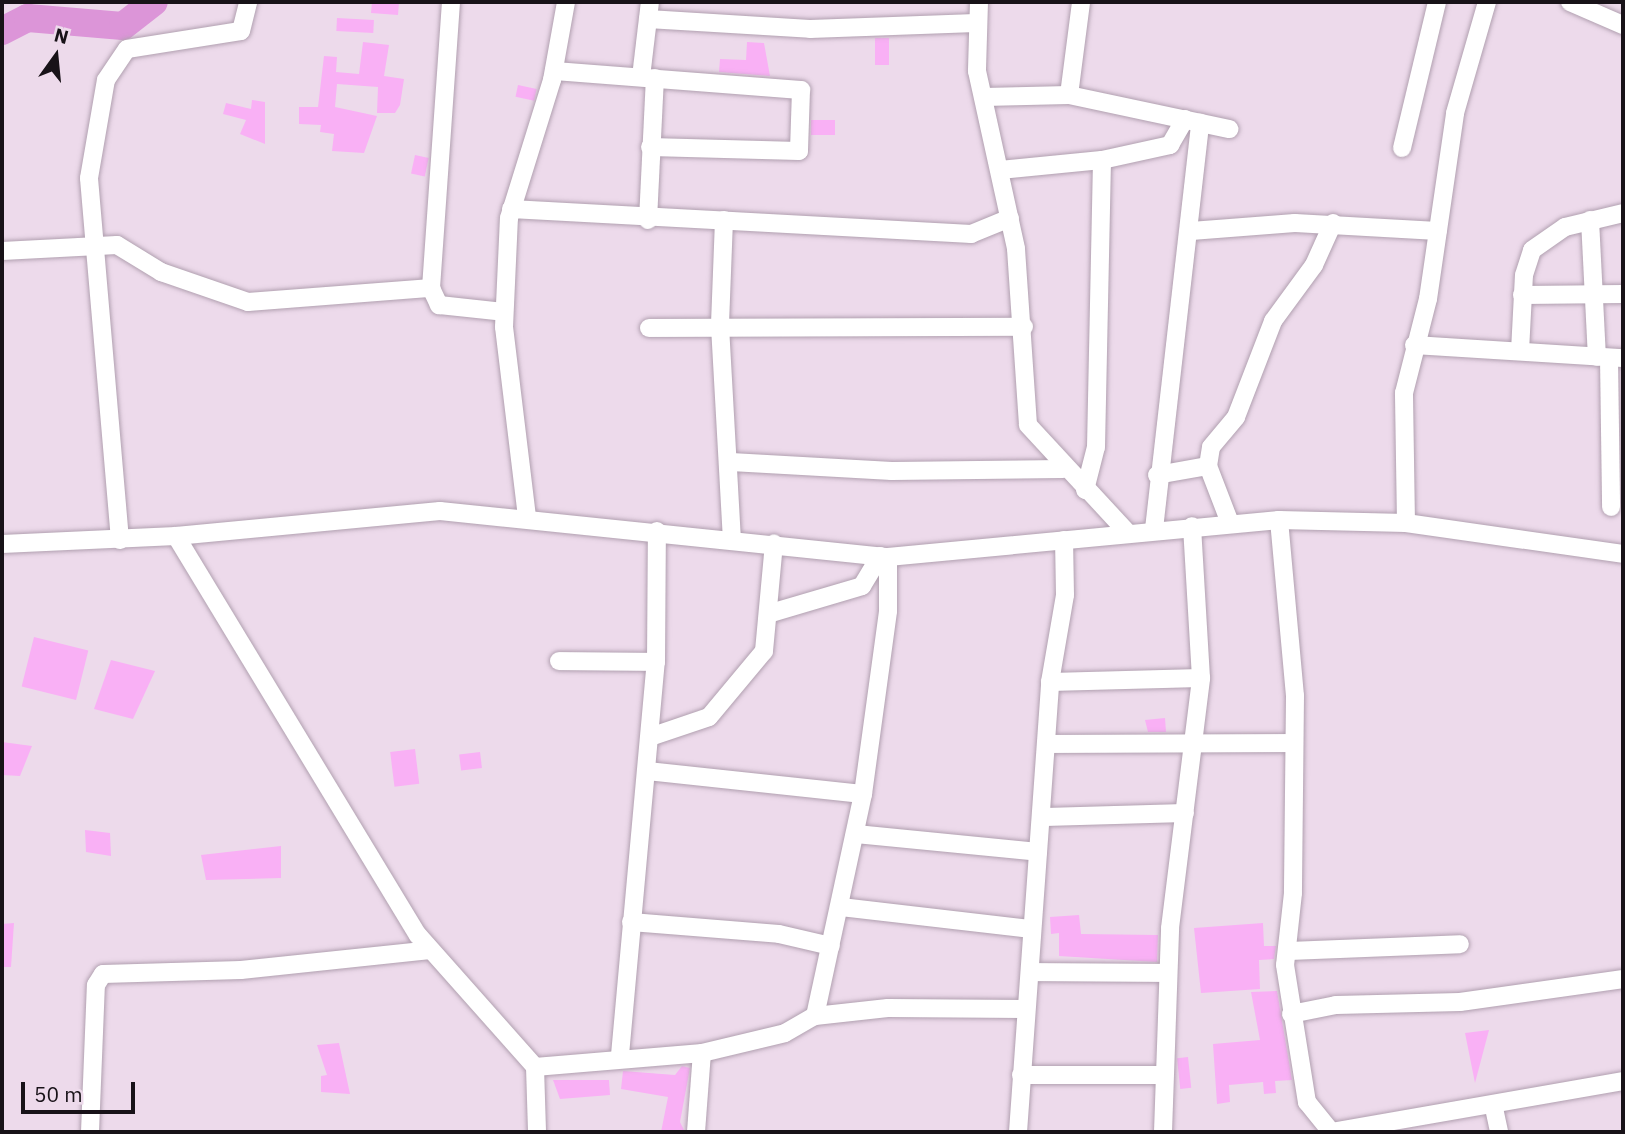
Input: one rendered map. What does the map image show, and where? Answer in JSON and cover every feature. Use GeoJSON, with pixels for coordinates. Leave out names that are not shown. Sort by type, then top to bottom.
{"type":"FeatureCollection","features":[{"type":"Feature","properties":{"kind":"street"},"geometry":{"type":"LineString","coordinates":[[120,540],[94,244],[91,154],[116,60],[150,43],[233,34],[247,18],[248,2]]}},
{"type":"Feature","properties":{"kind":"street"},"geometry":{"type":"LineString","coordinates":[[451,2],[431,288],[439,304],[504,312]]}},
{"type":"Feature","properties":{"kind":"street"},"geometry":{"type":"LineString","coordinates":[[527,517],[504,312],[511,209],[554,71],[566,2]]}},
{"type":"Feature","properties":{"kind":"street"},"geometry":{"type":"LineString","coordinates":[[979,2],[976,23],[984,97],[1010,218],[1024,327],[1028,425],[1063,469],[1126,531]]}},
{"type":"Feature","properties":{"kind":"street"},"geometry":{"type":"LineString","coordinates":[[1069,95],[1081,2]]}},
{"type":"Feature","properties":{"kind":"street"},"geometry":{"type":"LineString","coordinates":[[1402,148],[1437,2]]}},
{"type":"Feature","properties":{"kind":"street"},"geometry":{"type":"LineString","coordinates":[[1406,523],[1404,393],[1438,231],[1455,114],[1487,2]]}},
{"type":"Feature","properties":{"kind":"street"},"geometry":{"type":"LineString","coordinates":[[1570,2],[1623,25]]}},
{"type":"Feature","properties":{"kind":"street"},"geometry":{"type":"LineString","coordinates":[[648,220],[649,11],[810,29],[976,23]]}},
{"type":"Feature","properties":{"kind":"street"},"geometry":{"type":"LineString","coordinates":[[554,71],[799,88],[800,148],[650,146]]}},
{"type":"Feature","properties":{"kind":"street"},"geometry":{"type":"LineString","coordinates":[[984,97],[1069,95],[1229,129]]}},
{"type":"Feature","properties":{"kind":"street"},"geometry":{"type":"LineString","coordinates":[[1000,170],[1102,160],[1170,145],[1193,121]]}},
{"type":"Feature","properties":{"kind":"street"},"geometry":{"type":"LineString","coordinates":[[1154,529],[1157,475],[1191,230],[1193,121]]}},
{"type":"Feature","properties":{"kind":"street"},"geometry":{"type":"LineString","coordinates":[[1085,490],[1096,447],[1102,160]]}},
{"type":"Feature","properties":{"kind":"street"},"geometry":{"type":"LineString","coordinates":[[511,209],[648,220],[724,220],[971,234],[1010,218]]}},
{"type":"Feature","properties":{"kind":"street"},"geometry":{"type":"LineString","coordinates":[[1520,351],[1522,295],[1532,250],[1565,227],[1623,213]]}},
{"type":"Feature","properties":{"kind":"street"},"geometry":{"type":"LineString","coordinates":[[724,220],[720,326],[731,462],[732,538]]}},
{"type":"Feature","properties":{"kind":"street"},"geometry":{"type":"LineString","coordinates":[[1590,220],[1594,295],[1610,358],[1611,507]]}},
{"type":"Feature","properties":{"kind":"street"},"geometry":{"type":"LineString","coordinates":[[1191,230],[1333,223],[1438,231]]}},
{"type":"Feature","properties":{"kind":"street"},"geometry":{"type":"LineString","coordinates":[[1230,523],[1208,466],[1211,447],[1236,417],[1261,366],[1273,321],[1314,265],[1333,223]]}},
{"type":"Feature","properties":{"kind":"street"},"geometry":{"type":"LineString","coordinates":[[2,251],[94,244],[132,249],[161,272],[248,302],[431,288]]}},
{"type":"Feature","properties":{"kind":"street"},"geometry":{"type":"LineString","coordinates":[[1522,295],[1623,294]]}},
{"type":"Feature","properties":{"kind":"street"},"geometry":{"type":"LineString","coordinates":[[649,328],[1024,327]]}},
{"type":"Feature","properties":{"kind":"street"},"geometry":{"type":"LineString","coordinates":[[1414,345],[1610,358]]}},
{"type":"Feature","properties":{"kind":"street"},"geometry":{"type":"LineString","coordinates":[[731,462],[892,471],[1063,469]]}},
{"type":"Feature","properties":{"kind":"street"},"geometry":{"type":"LineString","coordinates":[[1157,475],[1208,466]]}},
{"type":"Feature","properties":{"kind":"street"},"geometry":{"type":"LineString","coordinates":[[2,544],[177,536],[440,511],[527,517],[884,556],[1064,540],[1126,531],[1279,520],[1406,523],[1623,554]]}},
{"type":"Feature","properties":{"kind":"street"},"geometry":{"type":"LineString","coordinates":[[1279,520],[1294,665],[1289,951],[1291,1014],[1307,1102],[1331,1132],[1494,1108],[1623,1081]]}},
{"type":"Feature","properties":{"kind":"street"},"geometry":{"type":"LineString","coordinates":[[1153,1132],[1163,1132],[1167,973],[1195,747],[1200,678],[1192,526]]}},
{"type":"Feature","properties":{"kind":"street"},"geometry":{"type":"LineString","coordinates":[[620,1055],[656,662],[657,531]]}},
{"type":"Feature","properties":{"kind":"street"},"geometry":{"type":"LineString","coordinates":[[177,536],[339,811],[430,950],[536,1066],[537,1132]]}},
{"type":"Feature","properties":{"kind":"street"},"geometry":{"type":"LineString","coordinates":[[1018,1132],[1024,1009],[1030,972],[1038,852],[1045,817],[1051,682],[1064,606],[1064,540]]}},
{"type":"Feature","properties":{"kind":"street"},"geometry":{"type":"LineString","coordinates":[[650,737],[719,709],[768,646],[774,543]]}},
{"type":"Feature","properties":{"kind":"street"},"geometry":{"type":"LineString","coordinates":[[771,612],[870,580],[884,556]]}},
{"type":"Feature","properties":{"kind":"street"},"geometry":{"type":"LineString","coordinates":[[815,1016],[841,907],[863,794],[888,598],[884,556]]}},
{"type":"Feature","properties":{"kind":"street"},"geometry":{"type":"LineString","coordinates":[[870,580],[888,598]]}},
{"type":"Feature","properties":{"kind":"street"},"geometry":{"type":"LineString","coordinates":[[559,661],[656,662]]}},
{"type":"Feature","properties":{"kind":"street"},"geometry":{"type":"LineString","coordinates":[[1051,682],[1200,678]]}},
{"type":"Feature","properties":{"kind":"street"},"geometry":{"type":"LineString","coordinates":[[1048,744],[1195,747],[1294,743]]}},
{"type":"Feature","properties":{"kind":"street"},"geometry":{"type":"LineString","coordinates":[[647,771],[863,794]]}},
{"type":"Feature","properties":{"kind":"street"},"geometry":{"type":"LineString","coordinates":[[1045,817],[1185,813]]}},
{"type":"Feature","properties":{"kind":"street"},"geometry":{"type":"LineString","coordinates":[[856,834],[1038,852]]}},
{"type":"Feature","properties":{"kind":"street"},"geometry":{"type":"LineString","coordinates":[[841,907],[1032,929]]}},
{"type":"Feature","properties":{"kind":"street"},"geometry":{"type":"LineString","coordinates":[[631,922],[748,930],[831,946]]}},
{"type":"Feature","properties":{"kind":"street"},"geometry":{"type":"LineString","coordinates":[[1289,951],[1460,944]]}},
{"type":"Feature","properties":{"kind":"street"},"geometry":{"type":"LineString","coordinates":[[90,1132],[96,985],[103,974],[241,970],[430,950]]}},
{"type":"Feature","properties":{"kind":"street"},"geometry":{"type":"LineString","coordinates":[[1030,972],[1167,973]]}},
{"type":"Feature","properties":{"kind":"street"},"geometry":{"type":"LineString","coordinates":[[1291,1014],[1336,1004],[1460,1002],[1623,979]]}},
{"type":"Feature","properties":{"kind":"street"},"geometry":{"type":"LineString","coordinates":[[536,1066],[620,1055],[702,1053],[785,1034],[815,1016],[888,1009],[1024,1009]]}},
{"type":"Feature","properties":{"kind":"street"},"geometry":{"type":"LineString","coordinates":[[696,1132],[702,1053]]}},
{"type":"Feature","properties":{"kind":"street"},"geometry":{"type":"LineString","coordinates":[[1021,1075],[1163,1075]]}},
{"type":"Feature","properties":{"kind":"street"},"geometry":{"type":"LineString","coordinates":[[1494,1108],[1499,1132]]}},
{"type":"Feature","properties":{"kind":"building"},"geometry":{"type":"Polygon","coordinates":[[[372,2],[399,2],[398,15],[371,13],[372,2]]]}},
{"type":"Feature","properties":{"kind":"building"},"geometry":{"type":"Polygon","coordinates":[[[337,18],[374,20],[373,33],[336,31],[337,18]]]}},
{"type":"Feature","properties":{"kind":"building"},"geometry":{"type":"Polygon","coordinates":[[[875,38],[889,38],[889,65],[875,65],[875,38]]]}},
{"type":"Feature","properties":{"kind":"building"},"geometry":{"type":"Polygon","coordinates":[[[363,42],[389,45],[384,76],[404,79],[400,105],[395,113],[377,113],[378,87],[337,84],[335,107],[377,116],[364,153],[332,151],[334,134],[320,132],[321,125],[299,124],[299,107],[318,107],[324,56],[337,57],[336,72],[359,74],[363,42]]]}},
{"type":"Feature","properties":{"kind":"building"},"geometry":{"type":"Polygon","coordinates":[[[747,42],[764,43],[770,76],[719,72],[720,59],[746,60],[747,42]]]}},
{"type":"Feature","properties":{"kind":"building"},"geometry":{"type":"Polygon","coordinates":[[[518,85],[537,89],[534,101],[516,97],[518,85]]]}},
{"type":"Feature","properties":{"kind":"building"},"geometry":{"type":"Polygon","coordinates":[[[252,100],[265,102],[265,144],[240,134],[246,120],[223,114],[226,103],[251,109],[252,100]]]}},
{"type":"Feature","properties":{"kind":"building"},"geometry":{"type":"Polygon","coordinates":[[[811,120],[835,120],[835,135],[811,135],[811,120]]]}},
{"type":"Feature","properties":{"kind":"building"},"geometry":{"type":"Polygon","coordinates":[[[415,155],[429,158],[425,176],[411,174],[415,155]]]}},
{"type":"Feature","properties":{"kind":"building"},"geometry":{"type":"Polygon","coordinates":[[[34,637],[88,651],[76,700],[22,686],[34,637]]]}},
{"type":"Feature","properties":{"kind":"building"},"geometry":{"type":"Polygon","coordinates":[[[111,660],[155,671],[133,719],[94,709],[111,660]]]}},
{"type":"Feature","properties":{"kind":"building"},"geometry":{"type":"Polygon","coordinates":[[[1165,718],[1166,732],[1148,732],[1145,720],[1165,718]]]}},
{"type":"Feature","properties":{"kind":"building"},"geometry":{"type":"Polygon","coordinates":[[[2,742],[32,746],[20,776],[2,775],[2,742]]]}},
{"type":"Feature","properties":{"kind":"building"},"geometry":{"type":"Polygon","coordinates":[[[415,749],[419,784],[394,787],[390,752],[415,749]]]}},
{"type":"Feature","properties":{"kind":"building"},"geometry":{"type":"Polygon","coordinates":[[[480,752],[482,768],[461,770],[459,755],[480,752]]]}},
{"type":"Feature","properties":{"kind":"building"},"geometry":{"type":"Polygon","coordinates":[[[85,830],[110,833],[111,856],[86,852],[85,830]]]}},
{"type":"Feature","properties":{"kind":"building"},"geometry":{"type":"Polygon","coordinates":[[[281,846],[281,878],[206,880],[201,855],[281,846]]]}},
{"type":"Feature","properties":{"kind":"building"},"geometry":{"type":"Polygon","coordinates":[[[1079,915],[1081,934],[1158,935],[1157,962],[1059,956],[1059,933],[1051,934],[1050,917],[1079,915]]]}},
{"type":"Feature","properties":{"kind":"building"},"geometry":{"type":"Polygon","coordinates":[[[14,923],[11,967],[2,967],[2,924],[14,923]]]}},
{"type":"Feature","properties":{"kind":"building"},"geometry":{"type":"Polygon","coordinates":[[[1263,923],[1264,946],[1276,946],[1274,959],[1259,960],[1260,989],[1201,993],[1194,928],[1263,923]]]}},
{"type":"Feature","properties":{"kind":"building"},"geometry":{"type":"Polygon","coordinates":[[[1277,991],[1292,1080],[1275,1081],[1276,1093],[1264,1094],[1263,1082],[1229,1085],[1230,1102],[1217,1104],[1213,1044],[1260,1040],[1251,992],[1277,991]]]}},
{"type":"Feature","properties":{"kind":"building"},"geometry":{"type":"Polygon","coordinates":[[[1489,1030],[1475,1083],[1465,1033],[1489,1030]]]}},
{"type":"Feature","properties":{"kind":"building"},"geometry":{"type":"Polygon","coordinates":[[[339,1043],[350,1094],[321,1092],[321,1076],[327,1075],[317,1045],[339,1043]]]}},
{"type":"Feature","properties":{"kind":"building"},"geometry":{"type":"Polygon","coordinates":[[[1188,1057],[1191,1088],[1180,1089],[1177,1058],[1188,1057]]]}},
{"type":"Feature","properties":{"kind":"building"},"geometry":{"type":"Polygon","coordinates":[[[682,1066],[690,1068],[680,1122],[685,1132],[661,1132],[668,1097],[621,1089],[623,1071],[675,1075],[682,1066]]]}},
{"type":"Feature","properties":{"kind":"building"},"geometry":{"type":"Polygon","coordinates":[[[553,1080],[609,1080],[610,1095],[560,1099],[553,1080]]]}},
{"type":"Feature","properties":{"kind":"waterway"},"geometry":{"type":"LineString","coordinates":[[2,31],[28,18],[123,26],[154,2]]}}]}
